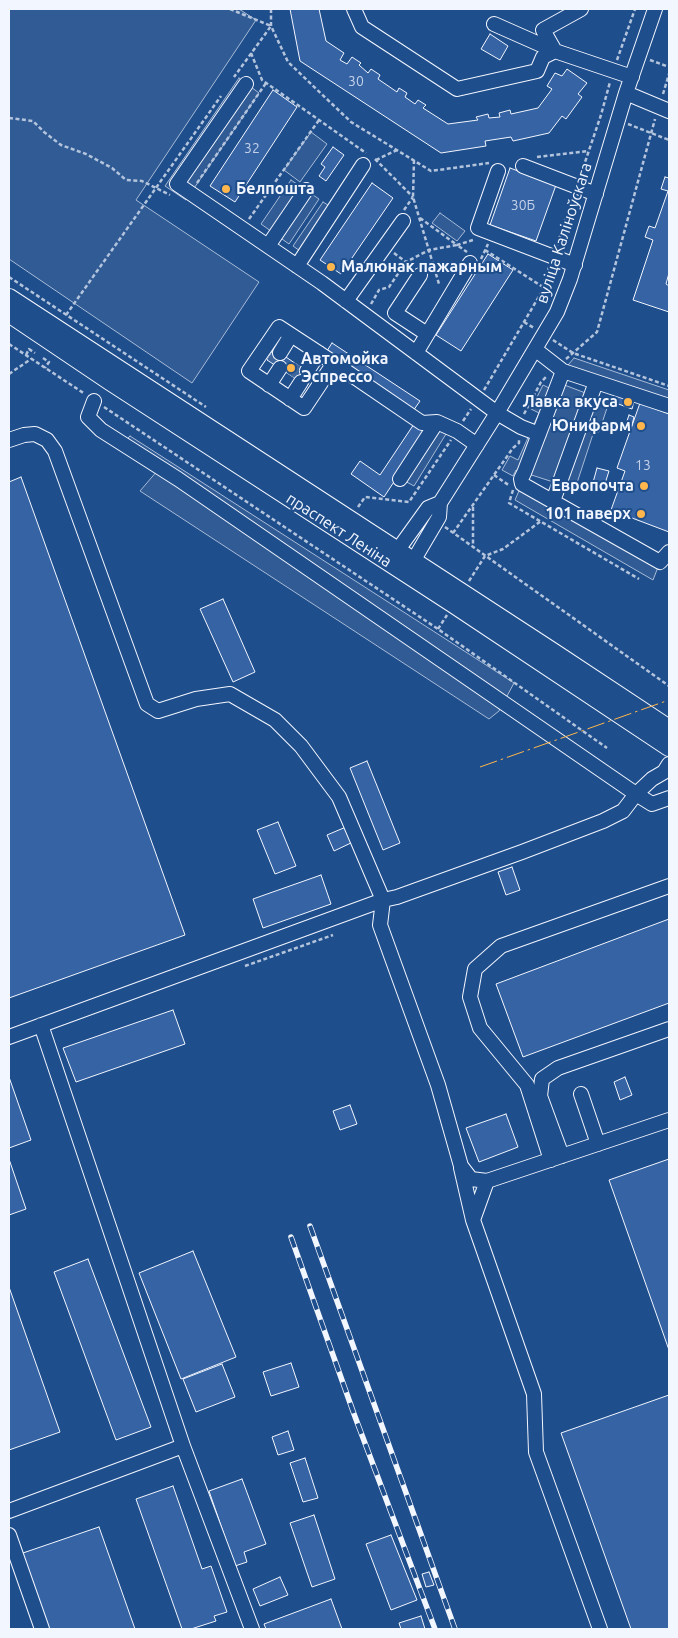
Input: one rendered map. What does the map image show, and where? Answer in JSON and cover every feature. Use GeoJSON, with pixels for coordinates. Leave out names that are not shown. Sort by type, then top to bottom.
{"type":"FeatureCollection","features":[{"type":"Feature","properties":{"kind":"main road","name":"праспект Леніна"},"geometry":{"type":"LineString","coordinates":[[9,298],[669,743]]}},
{"type":"Feature","properties":{"kind":"main road","name":"праспект Леніна"},"geometry":{"type":"LineString","coordinates":[[9,313],[257,477],[393,556]]}},
{"type":"Feature","properties":{"kind":"street"},"geometry":{"type":"LineString","coordinates":[[354,9],[362,28],[456,89],[537,71],[543,57],[555,51]]}},
{"type":"Feature","properties":{"kind":"street"},"geometry":{"type":"LineString","coordinates":[[555,51],[543,30],[581,9]]}},
{"type":"Feature","properties":{"kind":"street","name":"вуліца Каліноўскага"},"geometry":{"type":"LineString","coordinates":[[409,567],[439,517],[440,502],[498,413],[557,312],[575,264],[626,93],[655,9]]}},
{"type":"Feature","properties":{"kind":"street"},"geometry":{"type":"LineString","coordinates":[[494,24],[555,51],[632,76]]}},
{"type":"Feature","properties":{"kind":"street"},"geometry":{"type":"LineString","coordinates":[[240,81],[177,184],[297,266],[498,413],[538,434]]}},
{"type":"Feature","properties":{"kind":"street"},"geometry":{"type":"LineString","coordinates":[[626,93],[664,108]]}},
{"type":"Feature","properties":{"kind":"street"},"geometry":{"type":"LineString","coordinates":[[297,266],[370,162]]}},
{"type":"Feature","properties":{"kind":"street"},"geometry":{"type":"LineString","coordinates":[[528,162],[577,187],[596,194]]}},
{"type":"Feature","properties":{"kind":"street"},"geometry":{"type":"LineString","coordinates":[[497,167],[478,228],[575,264]]}},
{"type":"Feature","properties":{"kind":"street"},"geometry":{"type":"LineString","coordinates":[[268,246],[306,190]]}},
{"type":"Feature","properties":{"kind":"street"},"geometry":{"type":"LineString","coordinates":[[346,301],[403,221]]}},
{"type":"Feature","properties":{"kind":"street"},"geometry":{"type":"LineString","coordinates":[[416,353],[475,262]]}},
{"type":"Feature","properties":{"kind":"street"},"geometry":{"type":"LineString","coordinates":[[420,274],[395,313],[427,334]]}},
{"type":"Feature","properties":{"kind":"street"},"geometry":{"type":"LineString","coordinates":[[334,363],[304,408],[249,371],[279,327],[334,363],[422,423],[437,422],[457,431],[477,445]]}},
{"type":"Feature","properties":{"kind":"street"},"geometry":{"type":"LineString","coordinates":[[266,382],[295,337]]}},
{"type":"Feature","properties":{"kind":"street"},"geometry":{"type":"LineString","coordinates":[[536,350],[560,369],[669,406]]}},
{"type":"Feature","properties":{"kind":"street"},"geometry":{"type":"LineString","coordinates":[[286,396],[315,351]]}},
{"type":"Feature","properties":{"kind":"street"},"geometry":{"type":"LineString","coordinates":[[560,369],[522,479],[522,484],[660,562],[669,552]]}},
{"type":"Feature","properties":{"kind":"street"},"geometry":{"type":"LineString","coordinates":[[553,501],[596,382]]}},
{"type":"Feature","properties":{"kind":"street"},"geometry":{"type":"LineString","coordinates":[[94,400],[88,417],[101,430],[178,479],[636,794],[652,804],[669,798]]}},
{"type":"Feature","properties":{"kind":"street"},"geometry":{"type":"LineString","coordinates":[[400,479],[437,422]]}},
{"type":"Feature","properties":{"kind":"street"},"geometry":{"type":"LineString","coordinates":[[9,440],[35,434],[47,440],[56,451],[147,704],[158,711],[196,700],[230,694],[274,720],[301,746],[339,797],[383,900],[380,925],[438,1085],[461,1166],[473,1220],[534,1394],[536,1452],[600,1629]]}},
{"type":"Feature","properties":{"kind":"street","name":"вуліца Каліноўскага"},"geometry":{"type":"LineString","coordinates":[[393,556],[428,508],[440,502]]}},
{"type":"Feature","properties":{"kind":"street"},"geometry":{"type":"LineString","coordinates":[[9,1037],[383,900],[495,862],[602,821],[623,810],[652,779],[664,772],[669,764]]}},
{"type":"Feature","properties":{"kind":"street"},"geometry":{"type":"LineString","coordinates":[[556,1158],[527,1085],[480,1028],[470,997],[475,969],[501,946],[669,886]]}},
{"type":"Feature","properties":{"kind":"street"},"geometry":{"type":"LineString","coordinates":[[41,1025],[183,1446],[252,1629]]}},
{"type":"Feature","properties":{"kind":"street"},"geometry":{"type":"LineString","coordinates":[[556,1158],[540,1096],[542,1079],[558,1068],[669,1029]]}},
{"type":"Feature","properties":{"kind":"street"},"geometry":{"type":"LineString","coordinates":[[581,1094],[598,1144]]}},
{"type":"Feature","properties":{"kind":"street"},"geometry":{"type":"LineString","coordinates":[[461,1166],[471,1179],[487,1182],[669,1120]]}},
{"type":"Feature","properties":{"kind":"street"},"geometry":{"type":"LineString","coordinates":[[473,1220],[487,1182]]}},
{"type":"Feature","properties":{"kind":"street"},"geometry":{"type":"LineString","coordinates":[[9,1512],[183,1446]]}},
{"type":"Feature","properties":{"kind":"street"},"geometry":{"type":"LineString","coordinates":[[9,1536],[42,1629]]}},
{"type":"Feature","properties":{"kind":"path"},"geometry":{"type":"LineString","coordinates":[[230,9],[271,26]]}},
{"type":"Feature","properties":{"kind":"path"},"geometry":{"type":"LineString","coordinates":[[271,9],[271,26],[288,62],[351,122],[431,171],[497,167]]}},
{"type":"Feature","properties":{"kind":"path"},"geometry":{"type":"LineString","coordinates":[[358,507],[365,497],[409,502],[478,399],[520,330],[543,287],[601,115],[613,70],[635,9]]}},
{"type":"Feature","properties":{"kind":"path"},"geometry":{"type":"LineString","coordinates":[[240,81],[251,53],[271,26]]}},
{"type":"Feature","properties":{"kind":"path"},"geometry":{"type":"LineString","coordinates":[[251,53],[262,80],[319,120],[413,197]]}},
{"type":"Feature","properties":{"kind":"path"},"geometry":{"type":"LineString","coordinates":[[453,533],[513,448],[519,443],[523,416],[541,382],[560,369],[573,353],[597,332],[652,132],[664,108],[669,74]]}},
{"type":"Feature","properties":{"kind":"path"},"geometry":{"type":"LineString","coordinates":[[195,186],[266,83]]}},
{"type":"Feature","properties":{"kind":"path"},"geometry":{"type":"LineString","coordinates":[[66,315],[223,93]]}},
{"type":"Feature","properties":{"kind":"path"},"geometry":{"type":"LineString","coordinates":[[601,115],[652,132],[669,140]]}},
{"type":"Feature","properties":{"kind":"path"},"geometry":{"type":"LineString","coordinates":[[9,118],[33,121],[61,145],[86,154],[106,165],[126,180],[142,181],[156,187]]}},
{"type":"Feature","properties":{"kind":"path"},"geometry":{"type":"LineString","coordinates":[[247,222],[319,120]]}},
{"type":"Feature","properties":{"kind":"path"},"geometry":{"type":"LineString","coordinates":[[370,162],[397,150]]}},
{"type":"Feature","properties":{"kind":"path"},"geometry":{"type":"LineString","coordinates":[[528,162],[589,151]]}},
{"type":"Feature","properties":{"kind":"path"},"geometry":{"type":"LineString","coordinates":[[414,160],[413,197],[438,284]]}},
{"type":"Feature","properties":{"kind":"path"},"geometry":{"type":"LineString","coordinates":[[419,218],[457,245],[474,240]]}},
{"type":"Feature","properties":{"kind":"path"},"geometry":{"type":"LineString","coordinates":[[475,262],[490,242]]}},
{"type":"Feature","properties":{"kind":"path"},"geometry":{"type":"LineString","coordinates":[[485,250],[543,287]]}},
{"type":"Feature","properties":{"kind":"path"},"geometry":{"type":"LineString","coordinates":[[9,277],[209,409]]}},
{"type":"Feature","properties":{"kind":"path"},"geometry":{"type":"LineString","coordinates":[[9,344],[438,628],[607,748]]}},
{"type":"Feature","properties":{"kind":"path"},"geometry":{"type":"LineString","coordinates":[[26,355],[29,349],[35,353]]}},
{"type":"Feature","properties":{"kind":"path"},"geometry":{"type":"LineString","coordinates":[[573,353],[669,386]]}},
{"type":"Feature","properties":{"kind":"path"},"geometry":{"type":"LineString","coordinates":[[43,358],[49,362],[45,368]]}},
{"type":"Feature","properties":{"kind":"path"},"geometry":{"type":"LineString","coordinates":[[9,374],[31,359]]}},
{"type":"Feature","properties":{"kind":"path"},"geometry":{"type":"LineString","coordinates":[[494,475],[513,489],[509,503],[639,579]]}},
{"type":"Feature","properties":{"kind":"path"},"geometry":{"type":"LineString","coordinates":[[473,506],[473,547]]}},
{"type":"Feature","properties":{"kind":"path"},"geometry":{"type":"LineString","coordinates":[[541,521],[503,549],[486,556],[669,686]]}},
{"type":"Feature","properties":{"kind":"shaded area"},"geometry":{"type":"Polygon","coordinates":[[[9,9],[239,9],[256,20],[136,200],[259,282],[192,383],[9,259],[9,9]]]}},
{"type":"Feature","properties":{"kind":"shaded area"},"geometry":{"type":"Polygon","coordinates":[[[239,78],[259,93],[186,200],[165,186],[239,78]]]}},
{"type":"Feature","properties":{"kind":"shaded area"},"geometry":{"type":"Polygon","coordinates":[[[311,132],[327,144],[300,182],[284,170],[311,132]]]}},
{"type":"Feature","properties":{"kind":"shaded area"},"geometry":{"type":"Polygon","coordinates":[[[291,180],[319,199],[289,244],[261,224],[291,180]]]}},
{"type":"Feature","properties":{"kind":"shaded area"},"geometry":{"type":"Polygon","coordinates":[[[323,202],[331,207],[300,251],[293,246],[323,202]]]}},
{"type":"Feature","properties":{"kind":"shaded area"},"geometry":{"type":"Polygon","coordinates":[[[440,213],[465,231],[457,241],[432,223],[440,213]]]}},
{"type":"Feature","properties":{"kind":"shaded area"},"geometry":{"type":"Polygon","coordinates":[[[574,358],[669,390],[669,406],[563,371],[574,358]]]}},
{"type":"Feature","properties":{"kind":"shaded area"},"geometry":{"type":"Polygon","coordinates":[[[554,381],[609,402],[599,432],[594,431],[575,489],[516,470],[513,476],[502,470],[510,456],[518,460],[539,413],[531,409],[543,385],[551,389],[554,381]]]}},
{"type":"Feature","properties":{"kind":"shaded area"},"geometry":{"type":"Polygon","coordinates":[[[438,428],[446,434],[414,486],[403,480],[438,428]]]}},
{"type":"Feature","properties":{"kind":"shaded area"},"geometry":{"type":"Polygon","coordinates":[[[130,436],[514,683],[499,711],[489,719],[140,491],[158,470],[120,446],[130,436]]]}},
{"type":"Feature","properties":{"kind":"shaded area"},"geometry":{"type":"Polygon","coordinates":[[[522,484],[660,562],[653,580],[515,500],[522,484]]]}},
{"type":"Feature","properties":{"kind":"building"},"geometry":{"type":"Polygon","coordinates":[[[290,9],[319,9],[326,41],[344,53],[340,60],[347,64],[352,57],[361,63],[359,65],[368,73],[371,69],[380,75],[378,79],[397,92],[399,88],[407,93],[405,97],[415,104],[418,100],[426,105],[423,108],[448,124],[478,120],[476,117],[488,114],[489,118],[500,117],[499,113],[510,110],[511,114],[538,108],[552,89],[547,86],[555,73],[562,76],[567,69],[587,83],[578,94],[582,97],[566,119],[562,116],[549,133],[513,141],[511,137],[485,141],[486,146],[441,153],[300,61],[290,9]]]}},
{"type":"Feature","properties":{"kind":"building"},"geometry":{"type":"Polygon","coordinates":[[[490,34],[508,46],[500,60],[481,49],[490,34]]]}},
{"type":"Feature","properties":{"kind":"building"},"geometry":{"type":"Polygon","coordinates":[[[273,90],[297,107],[235,202],[210,186],[273,90]]]}},
{"type":"Feature","properties":{"kind":"building"},"geometry":{"type":"Polygon","coordinates":[[[333,147],[344,155],[326,181],[319,176],[325,167],[321,164],[333,147]]]}},
{"type":"Feature","properties":{"kind":"building"},"geometry":{"type":"Polygon","coordinates":[[[510,168],[556,185],[536,241],[490,225],[510,168]]]}},
{"type":"Feature","properties":{"kind":"building"},"geometry":{"type":"Polygon","coordinates":[[[665,177],[669,178],[669,273],[666,284],[669,286],[669,312],[633,300],[653,240],[645,237],[649,226],[655,228],[668,191],[661,189],[665,177]]]}},
{"type":"Feature","properties":{"kind":"building"},"geometry":{"type":"Polygon","coordinates":[[[372,183],[393,198],[341,274],[320,260],[372,183]]]}},
{"type":"Feature","properties":{"kind":"building"},"geometry":{"type":"Polygon","coordinates":[[[488,254],[513,270],[461,351],[436,335],[488,254]]]}},
{"type":"Feature","properties":{"kind":"building"},"geometry":{"type":"Polygon","coordinates":[[[332,343],[420,401],[413,411],[325,354],[332,343]]]}},
{"type":"Feature","properties":{"kind":"building","name":"Автомойка Эспрессо"},"geometry":{"type":"Polygon","coordinates":[[[274,349],[314,376],[307,386],[267,360],[274,349]]]}},
{"type":"Feature","properties":{"kind":"building"},"geometry":{"type":"Polygon","coordinates":[[[616,395],[634,401],[632,409],[613,402],[616,395]]]}},
{"type":"Feature","properties":{"kind":"building"},"geometry":{"type":"Polygon","coordinates":[[[640,403],[669,414],[669,532],[611,510],[625,471],[617,468],[640,403]]]}},
{"type":"Feature","properties":{"kind":"building"},"geometry":{"type":"Polygon","coordinates":[[[629,415],[634,417],[631,429],[625,427],[629,415]]]}},
{"type":"Feature","properties":{"kind":"building"},"geometry":{"type":"Polygon","coordinates":[[[416,421],[428,430],[384,497],[351,474],[360,461],[380,475],[416,421]]]}},
{"type":"Feature","properties":{"kind":"building"},"geometry":{"type":"Polygon","coordinates":[[[597,468],[609,471],[603,490],[592,486],[597,468]]]}},
{"type":"Feature","properties":{"kind":"building"},"geometry":{"type":"Polygon","coordinates":[[[21,477],[185,935],[9,998],[9,482],[21,477]]]}},
{"type":"Feature","properties":{"kind":"building"},"geometry":{"type":"Polygon","coordinates":[[[223,599],[255,672],[233,682],[200,609],[223,599]]]}},
{"type":"Feature","properties":{"kind":"building"},"geometry":{"type":"Polygon","coordinates":[[[367,761],[400,843],[383,850],[350,768],[367,761]]]}},
{"type":"Feature","properties":{"kind":"building"},"geometry":{"type":"Polygon","coordinates":[[[278,822],[296,866],[275,874],[257,830],[278,822]]]}},
{"type":"Feature","properties":{"kind":"building"},"geometry":{"type":"Polygon","coordinates":[[[346,827],[353,842],[334,851],[327,835],[346,827]]]}},
{"type":"Feature","properties":{"kind":"building"},"geometry":{"type":"Polygon","coordinates":[[[512,867],[520,890],[506,895],[498,872],[512,867]]]}},
{"type":"Feature","properties":{"kind":"building"},"geometry":{"type":"Polygon","coordinates":[[[321,875],[331,904],[263,928],[253,899],[321,875]]]}},
{"type":"Feature","properties":{"kind":"building"},"geometry":{"type":"Polygon","coordinates":[[[669,919],[669,1003],[523,1057],[496,984],[669,919]]]}},
{"type":"Feature","properties":{"kind":"building"},"geometry":{"type":"Polygon","coordinates":[[[173,1010],[185,1044],[76,1082],[63,1048],[173,1010]]]}},
{"type":"Feature","properties":{"kind":"building"},"geometry":{"type":"Polygon","coordinates":[[[9,1077],[31,1140],[9,1148],[9,1077]]]}},
{"type":"Feature","properties":{"kind":"building"},"geometry":{"type":"Polygon","coordinates":[[[625,1077],[632,1095],[620,1100],[614,1082],[625,1077]]]}},
{"type":"Feature","properties":{"kind":"building"},"geometry":{"type":"Polygon","coordinates":[[[350,1105],[357,1124],[340,1130],[333,1111],[350,1105]]]}},
{"type":"Feature","properties":{"kind":"building"},"geometry":{"type":"Polygon","coordinates":[[[506,1114],[518,1147],[479,1162],[466,1128],[506,1114]]]}},
{"type":"Feature","properties":{"kind":"building"},"geometry":{"type":"Polygon","coordinates":[[[9,1159],[26,1209],[9,1215],[9,1159]]]}},
{"type":"Feature","properties":{"kind":"building"},"geometry":{"type":"Polygon","coordinates":[[[669,1159],[669,1350],[609,1180],[669,1159]]]}},
{"type":"Feature","properties":{"kind":"building"},"geometry":{"type":"Polygon","coordinates":[[[193,1251],[236,1357],[181,1379],[139,1273],[193,1251]]]}},
{"type":"Feature","properties":{"kind":"building"},"geometry":{"type":"Polygon","coordinates":[[[88,1259],[151,1427],[116,1440],[54,1272],[88,1259]]]}},
{"type":"Feature","properties":{"kind":"building"},"geometry":{"type":"Polygon","coordinates":[[[9,1287],[60,1432],[9,1450],[9,1287]]]}},
{"type":"Feature","properties":{"kind":"building"},"geometry":{"type":"Polygon","coordinates":[[[291,1363],[299,1387],[271,1396],[263,1372],[291,1363]]]}},
{"type":"Feature","properties":{"kind":"building"},"geometry":{"type":"Polygon","coordinates":[[[222,1364],[235,1397],[196,1412],[183,1379],[222,1364]]]}},
{"type":"Feature","properties":{"kind":"building"},"geometry":{"type":"Polygon","coordinates":[[[669,1395],[669,1629],[631,1629],[561,1433],[669,1395]]]}},
{"type":"Feature","properties":{"kind":"building"},"geometry":{"type":"Polygon","coordinates":[[[288,1431],[294,1450],[278,1455],[272,1437],[288,1431]]]}},
{"type":"Feature","properties":{"kind":"building"},"geometry":{"type":"Polygon","coordinates":[[[305,1458],[318,1498],[303,1502],[290,1463],[305,1458]]]}},
{"type":"Feature","properties":{"kind":"building"},"geometry":{"type":"Polygon","coordinates":[[[242,1479],[266,1544],[244,1552],[247,1562],[235,1566],[209,1491],[242,1479]]]}},
{"type":"Feature","properties":{"kind":"building"},"geometry":{"type":"Polygon","coordinates":[[[173,1486],[202,1569],[211,1566],[227,1612],[214,1616],[216,1621],[191,1629],[182,1629],[136,1499],[173,1486]]]}},
{"type":"Feature","properties":{"kind":"building"},"geometry":{"type":"Polygon","coordinates":[[[314,1515],[335,1579],[312,1587],[290,1523],[314,1515]]]}},
{"type":"Feature","properties":{"kind":"building"},"geometry":{"type":"Polygon","coordinates":[[[99,1527],[135,1629],[46,1629],[20,1554],[99,1527]]]}},
{"type":"Feature","properties":{"kind":"building"},"geometry":{"type":"Polygon","coordinates":[[[391,1535],[417,1600],[391,1610],[366,1544],[391,1535]]]}},
{"type":"Feature","properties":{"kind":"building"},"geometry":{"type":"Polygon","coordinates":[[[429,1572],[434,1585],[426,1587],[422,1574],[429,1572]]]}},
{"type":"Feature","properties":{"kind":"building"},"geometry":{"type":"Polygon","coordinates":[[[280,1577],[288,1595],[260,1606],[253,1589],[280,1577]]]}},
{"type":"Feature","properties":{"kind":"building"},"geometry":{"type":"Polygon","coordinates":[[[331,1599],[342,1629],[266,1629],[264,1624],[331,1599]]]}},
{"type":"Feature","properties":{"kind":"building"},"geometry":{"type":"Polygon","coordinates":[[[421,1616],[425,1629],[401,1629],[399,1623],[421,1616]]]}},
{"type":"Feature","properties":{"kind":"tunnel"},"geometry":{"type":"LineString","coordinates":[[273,363],[280,353]]}},
{"type":"Feature","properties":{"kind":"tunnel"},"geometry":{"type":"LineString","coordinates":[[293,377],[300,366]]}},
{"type":"Feature","properties":{"kind":"railway"},"geometry":{"type":"LineString","coordinates":[[310,1226],[455,1629]]}},
{"type":"Feature","properties":{"kind":"railway"},"geometry":{"type":"LineString","coordinates":[[291,1237],[354,1414],[435,1629]]}},
{"type":"Feature","properties":{"kind":"power"},"geometry":{"type":"LineString","coordinates":[[480,767],[669,700]]}},
{"type":"Feature","properties":{"kind":"place","name":"Белпошта"},"geometry":{"type":"Point","coordinates":[226,189]}},
{"type":"Feature","properties":{"kind":"place","name":"Малюнак пажарным"},"geometry":{"type":"Point","coordinates":[331,267]}},
{"type":"Feature","properties":{"kind":"place","name":"Автомойка Эспрессо"},"geometry":{"type":"Point","coordinates":[291,368]}},
{"type":"Feature","properties":{"kind":"place","name":"Лавка вкуса"},"geometry":{"type":"Point","coordinates":[628,402]}},
{"type":"Feature","properties":{"kind":"place","name":"Юнифарм"},"geometry":{"type":"Point","coordinates":[641,426]}},
{"type":"Feature","properties":{"kind":"place","name":"Европочта"},"geometry":{"type":"Point","coordinates":[644,486]}},
{"type":"Feature","properties":{"kind":"place","name":"101 паверх"},"geometry":{"type":"Point","coordinates":[641,514]}}]}
